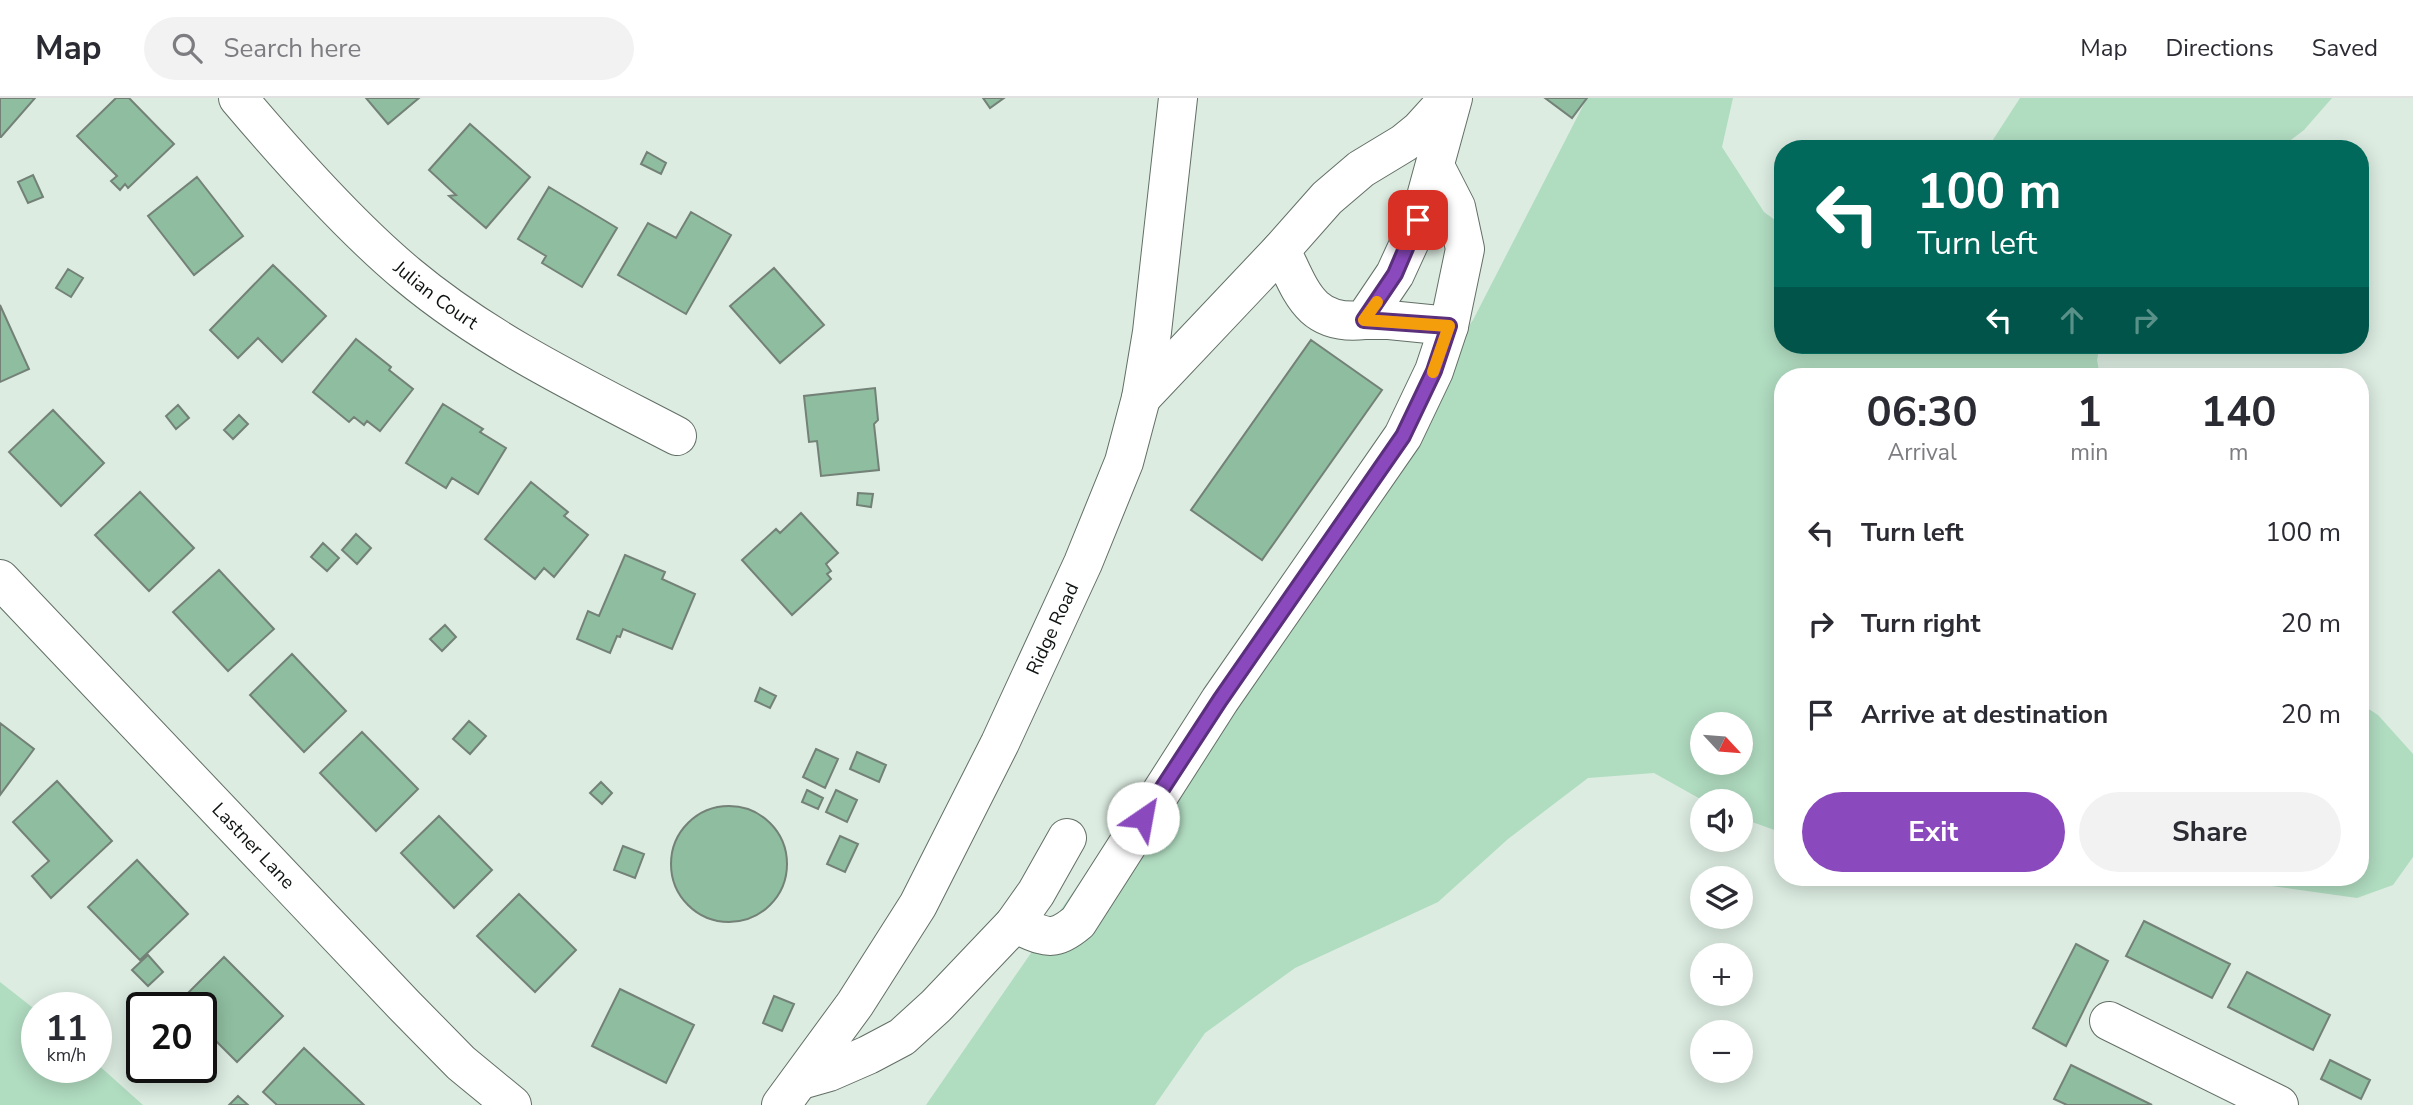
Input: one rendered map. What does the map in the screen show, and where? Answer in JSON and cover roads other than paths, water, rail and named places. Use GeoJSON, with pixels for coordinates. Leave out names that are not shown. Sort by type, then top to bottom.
{"type":"FeatureCollection","features":[{"type":"Feature","properties":{"kind":"street","name":"Julian Court"},"geometry":{"type":"LineString","coordinates":[[238,98],[345,215],[407,274],[446,304],[494,335],[677,436]]}},
{"type":"Feature","properties":{"kind":"street","name":"Ridge Road"},"geometry":{"type":"LineString","coordinates":[[791,1092],[863,992],[918,905],[1000,743],[1088,551],[1124,462],[1141,398],[1152,332],[1178,98]]}},
{"type":"Feature","properties":{"kind":"street"},"geometry":{"type":"LineString","coordinates":[[1141,398],[1327,198],[1361,169],[1404,143],[1451,98]]}},
{"type":"Feature","properties":{"kind":"street"},"geometry":{"type":"LineString","coordinates":[[1364,320],[1401,262],[1424,204],[1451,98]]}},
{"type":"Feature","properties":{"kind":"street"},"geometry":{"type":"LineString","coordinates":[[1014,924],[1046,936],[1062,935],[1078,922],[1220,700],[1403,436],[1434,371],[1454,311],[1465,249],[1455,207],[1435,166]]}},
{"type":"Feature","properties":{"kind":"street"},"geometry":{"type":"LineString","coordinates":[[1281,250],[1297,286],[1309,303],[1328,317],[1348,322],[1364,320],[1449,326]]}},
{"type":"Feature","properties":{"kind":"street","name":"Lastner Lane"},"geometry":{"type":"LineString","coordinates":[[0,579],[461,1063],[512,1105]]}},
{"type":"Feature","properties":{"kind":"street"},"geometry":{"type":"LineString","coordinates":[[791,1092],[902,1037],[975,968],[1014,924],[1036,893],[1067,838]]}},
{"type":"Feature","properties":{"kind":"street"},"geometry":{"type":"LineString","coordinates":[[2109,1021],[2280,1105]]}}]}
